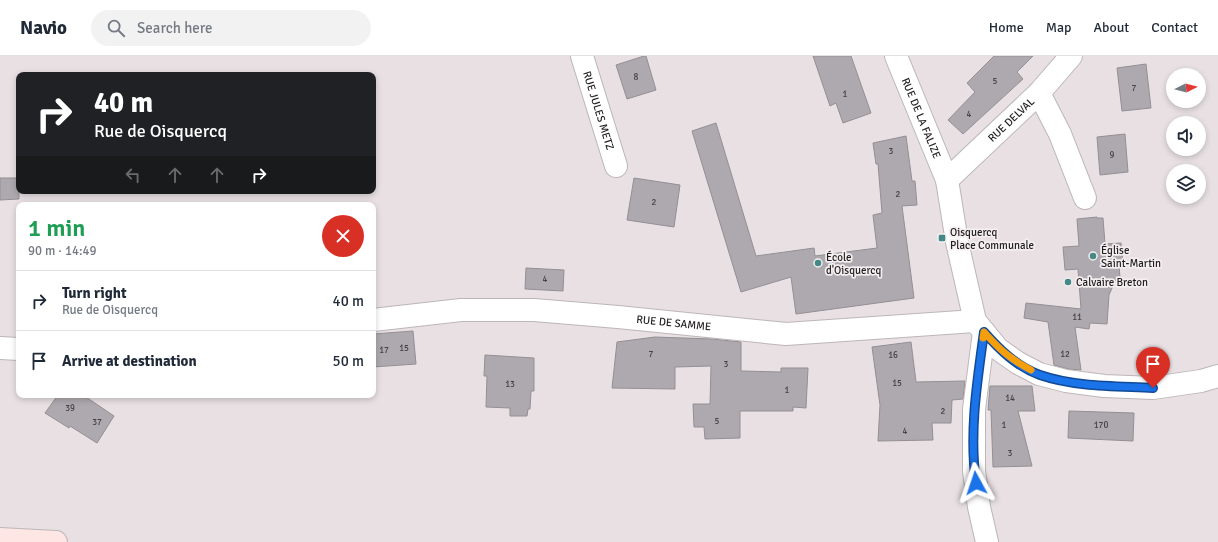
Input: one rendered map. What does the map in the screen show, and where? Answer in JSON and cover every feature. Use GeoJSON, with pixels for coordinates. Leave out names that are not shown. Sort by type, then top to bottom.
{"type":"FeatureCollection","features":[{"type":"Feature","properties":{"kind":"street","name":"RUE JULES METZ"},"geometry":{"type":"LineString","coordinates":[[582,56],[616,166]]}},
{"type":"Feature","properties":{"kind":"street","name":"RUE DE LA FALIZE"},"geometry":{"type":"LineString","coordinates":[[896,56],[947,180],[959,249],[979,327]]}},
{"type":"Feature","properties":{"kind":"street","name":"RUE DELVAL"},"geometry":{"type":"LineString","coordinates":[[947,180],[1039,93],[1071,56]]}},
{"type":"Feature","properties":{"kind":"street"},"geometry":{"type":"LineString","coordinates":[[1039,93],[1060,134],[1085,198]]}},
{"type":"Feature","properties":{"kind":"street","name":"RUE DE SAMME"},"geometry":{"type":"LineString","coordinates":[[376,320],[461,310],[534,310],[786,334],[979,327]]}},
{"type":"Feature","properties":{"kind":"street"},"geometry":{"type":"LineString","coordinates":[[979,327],[998,349],[1018,363],[1039,374],[1066,381],[1104,386],[1153,388],[1202,381],[1218,376]]}},
{"type":"Feature","properties":{"kind":"street"},"geometry":{"type":"LineString","coordinates":[[979,327],[974,409],[974,471],[979,507],[987,542]]}},
{"type":"Feature","properties":{"kind":"street"},"geometry":{"type":"LineString","coordinates":[[0,348],[16,349]]}},
{"type":"Feature","properties":{"kind":"street"},"geometry":{"type":"LineString","coordinates":[[0,540],[56,542]]}},
{"type":"Feature","properties":{"kind":"building"},"geometry":{"type":"Polygon","coordinates":[[[646,56],[656,90],[627,99],[616,65],[646,56]]]}},
{"type":"Feature","properties":{"kind":"building"},"geometry":{"type":"Polygon","coordinates":[[[813,56],[851,56],[871,113],[843,123],[836,103],[830,106],[813,56]]]}},
{"type":"Feature","properties":{"kind":"building"},"geometry":{"type":"Polygon","coordinates":[[[994,56],[1033,56],[1017,72],[1023,79],[963,134],[948,120],[975,92],[967,83],[994,56]]]}},
{"type":"Feature","properties":{"kind":"building"},"geometry":{"type":"Polygon","coordinates":[[[1146,64],[1151,108],[1122,111],[1117,68],[1146,64]]]}},
{"type":"Feature","properties":{"kind":"building"},"geometry":{"type":"Polygon","coordinates":[[[716,123],[756,256],[814,248],[815,256],[877,248],[873,215],[882,213],[878,164],[876,164],[873,143],[906,136],[912,181],[915,181],[917,205],[902,206],[914,298],[796,314],[791,277],[741,292],[692,131],[716,123]]]}},
{"type":"Feature","properties":{"kind":"building"},"geometry":{"type":"Polygon","coordinates":[[[1125,134],[1128,172],[1100,175],[1097,137],[1125,134]]]}},
{"type":"Feature","properties":{"kind":"building"},"geometry":{"type":"Polygon","coordinates":[[[0,178],[16,178],[16,194],[19,194],[19,199],[0,200],[0,178]]]}},
{"type":"Feature","properties":{"kind":"building"},"geometry":{"type":"Polygon","coordinates":[[[634,178],[680,185],[674,227],[627,220],[634,178]]]}},
{"type":"Feature","properties":{"kind":"building"},"geometry":{"type":"Polygon","coordinates":[[[1097,217],[1103,218],[1105,244],[1121,243],[1123,264],[1119,265],[1120,278],[1116,279],[1109,295],[1107,324],[1090,323],[1089,329],[1075,327],[1081,370],[1068,369],[1054,365],[1048,322],[1024,318],[1026,303],[1081,309],[1078,269],[1065,270],[1063,247],[1079,246],[1077,219],[1097,217]]]}},
{"type":"Feature","properties":{"kind":"building"},"geometry":{"type":"Polygon","coordinates":[[[526,268],[564,270],[563,291],[525,289],[526,268]]]}},
{"type":"Feature","properties":{"kind":"building"},"geometry":{"type":"Polygon","coordinates":[[[413,331],[416,364],[376,367],[376,334],[413,331]]]}},
{"type":"Feature","properties":{"kind":"building"},"geometry":{"type":"Polygon","coordinates":[[[655,337],[712,339],[741,342],[741,371],[781,372],[781,368],[808,368],[806,408],[793,407],[793,411],[740,411],[740,438],[705,439],[704,427],[694,427],[693,404],[710,404],[711,366],[675,367],[675,389],[612,388],[617,342],[655,337]]]}},
{"type":"Feature","properties":{"kind":"building"},"geometry":{"type":"Polygon","coordinates":[[[911,342],[916,382],[965,381],[963,399],[952,400],[951,423],[932,423],[933,440],[878,441],[880,405],[872,347],[911,342]]]}},
{"type":"Feature","properties":{"kind":"building"},"geometry":{"type":"Polygon","coordinates":[[[485,355],[534,358],[534,391],[531,391],[530,409],[528,409],[527,416],[510,416],[510,408],[486,407],[487,376],[484,376],[485,355]]]}},
{"type":"Feature","properties":{"kind":"building"},"geometry":{"type":"Polygon","coordinates":[[[990,386],[1032,386],[1035,411],[1018,411],[1032,466],[993,467],[991,410],[988,410],[990,386]]]}},
{"type":"Feature","properties":{"kind":"building"},"geometry":{"type":"Polygon","coordinates":[[[56,398],[87,398],[114,416],[97,443],[70,426],[69,428],[45,413],[56,398]]]}},
{"type":"Feature","properties":{"kind":"building"},"geometry":{"type":"Polygon","coordinates":[[[1069,411],[1134,413],[1133,441],[1068,438],[1069,411]]]}},
{"type":"Feature","properties":{"kind":"slow traffic"},"geometry":{"type":"LineString","coordinates":[[983,338],[984,332],[998,349],[1031,370]]}},
{"type":"Feature","properties":{"kind":"place","name":"Oisquercq Place Communale"},"geometry":{"type":"Point","coordinates":[942,238]}},
{"type":"Feature","properties":{"kind":"place","name":"Église Saint-Martin"},"geometry":{"type":"Point","coordinates":[1093,256]}},
{"type":"Feature","properties":{"kind":"place","name":"École d'Oisquercq"},"geometry":{"type":"Point","coordinates":[818,263]}},
{"type":"Feature","properties":{"kind":"place","name":"Calvaire Breton"},"geometry":{"type":"Point","coordinates":[1068,282]}},
{"type":"Feature","properties":{"kind":"route"},"geometry":{"type":"LineString","coordinates":[[976,483],[974,471],[974,409],[984,332],[998,349],[1018,363],[1039,374],[1066,381],[1104,386],[1153,388]]}}]}
